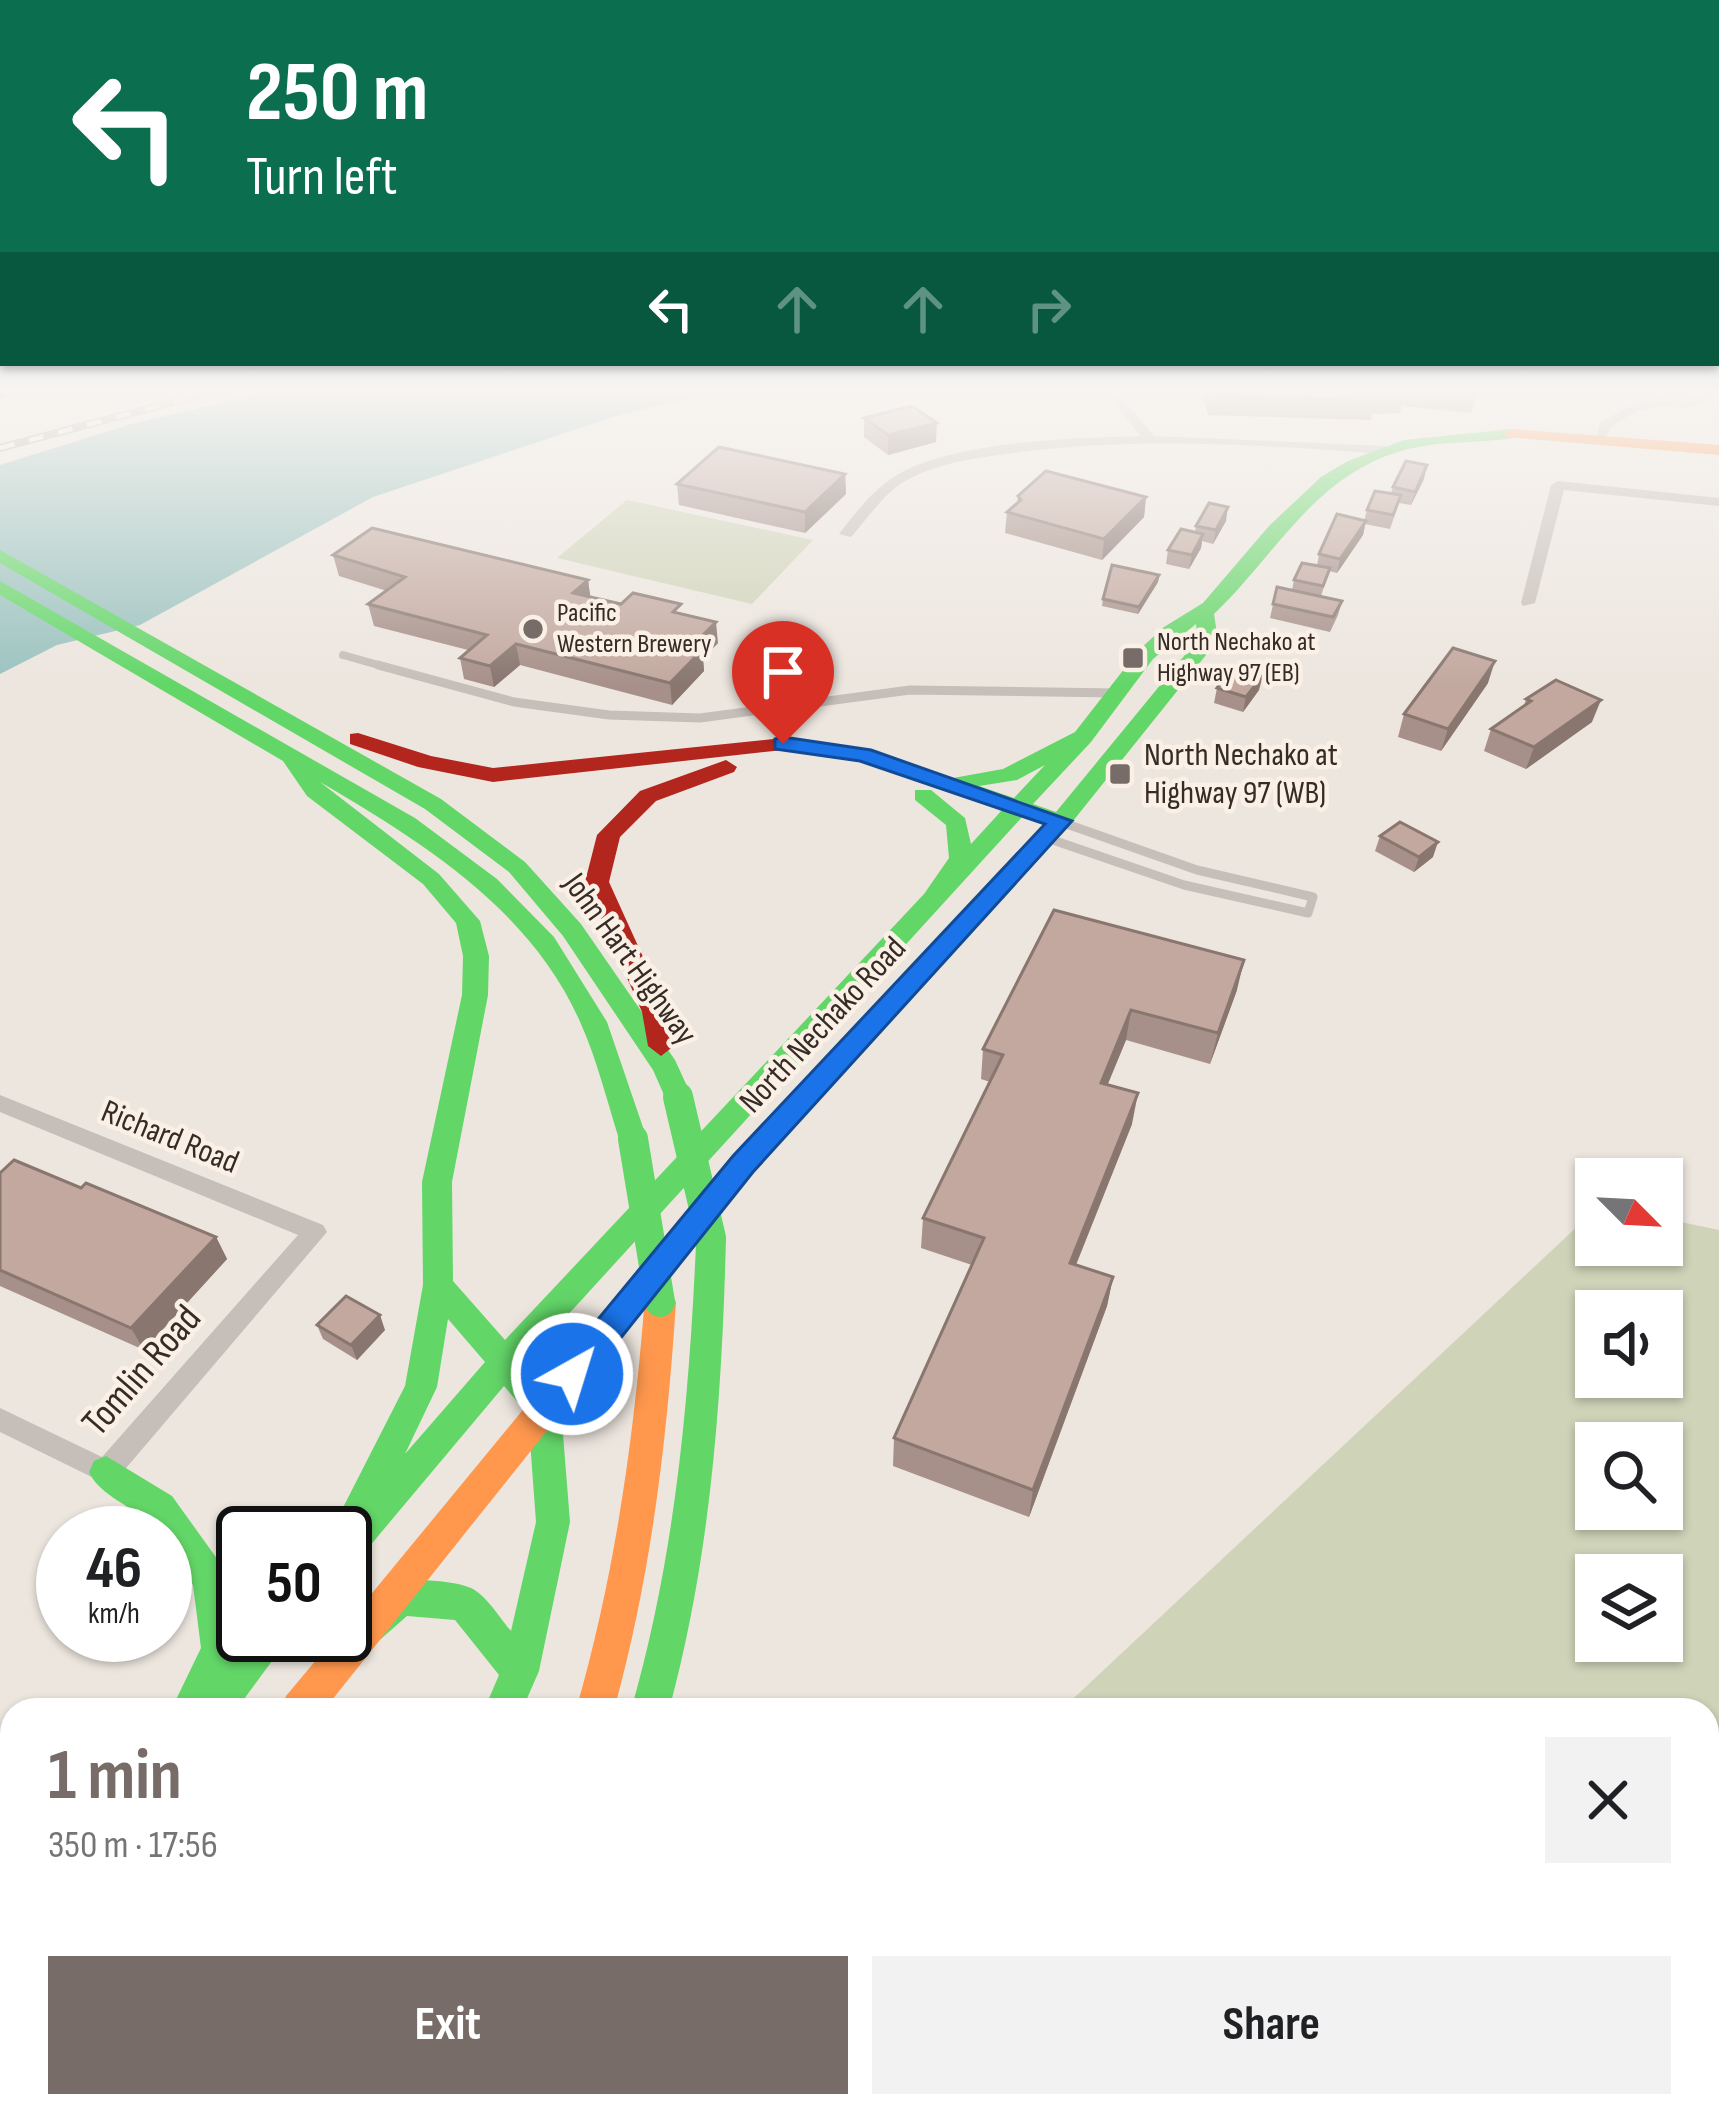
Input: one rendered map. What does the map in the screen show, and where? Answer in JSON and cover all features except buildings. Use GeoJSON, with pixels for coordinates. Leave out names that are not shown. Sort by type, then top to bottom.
{"type":"FeatureCollection","features":[{"type":"Feature","properties":{"kind":"main road","name":"North Nechako Road"},"geometry":{"type":"LineString","coordinates":[[372,1517],[504,1363],[1082,737],[1172,630],[1204,613],[1315,489]]}},
{"type":"Feature","properties":{"kind":"main road","name":"John Hart Highway"},"geometry":{"type":"LineString","coordinates":[[0,555],[433,804],[517,867],[572,930],[665,1067],[678,1096],[711,1238],[706,1398],[692,1515],[674,1641],[654,1698]]}},
{"type":"Feature","properties":{"kind":"main road","name":"John Hart Highway"},"geometry":{"type":"LineString","coordinates":[[0,586],[424,835],[489,884],[544,943],[594,1022],[633,1139],[660,1302],[645,1504],[619,1638],[599,1698]]}},
{"type":"Feature","properties":{"kind":"main road","name":"North Nechako Road"},"geometry":{"type":"LineString","coordinates":[[372,1619],[743,1164],[1053,829],[1208,640],[1204,613]]}},
{"type":"Feature","properties":{"kind":"main road"},"geometry":{"type":"LineString","coordinates":[[255,698],[387,751],[493,775],[783,744],[863,755],[933,789],[957,824],[961,858],[934,897]]}},
{"type":"Feature","properties":{"kind":"main road"},"geometry":{"type":"LineString","coordinates":[[933,789],[992,782],[1030,769],[1082,737]]}},
{"type":"Feature","properties":{"kind":"main road"},"geometry":{"type":"LineString","coordinates":[[290,754],[315,791],[431,879],[468,921],[476,956],[475,995],[437,1182],[438,1285],[422,1388],[361,1506]]}},
{"type":"Feature","properties":{"kind":"main road"},"geometry":{"type":"LineString","coordinates":[[665,1067],[655,1012],[597,882],[610,835],[648,796],[709,770],[779,758],[852,769],[933,789],[1053,829]]}},
{"type":"Feature","properties":{"kind":"main road"},"geometry":{"type":"LineString","coordinates":[[438,1285],[544,1409],[553,1522],[520,1671],[508,1698]]}},
{"type":"Feature","properties":{"kind":"main road"},"geometry":{"type":"LineString","coordinates":[[106,1472],[160,1508],[210,1579],[220,1650],[196,1698]]}},
{"type":"Feature","properties":{"kind":"main road"},"geometry":{"type":"LineString","coordinates":[[372,1623],[401,1598],[464,1603],[520,1671]]}},
{"type":"Feature","properties":{"kind":"main road"},"geometry":{"type":"LineString","coordinates":[[222,1698],[251,1662]]}},
{"type":"Feature","properties":{"kind":"main road","name":"North Nechako Road"},"geometry":{"type":"LineString","coordinates":[[309,1698],[338,1662]]}},
{"type":"Feature","properties":{"kind":"street"},"geometry":{"type":"LineString","coordinates":[[846,534],[888,489]]}},
{"type":"Feature","properties":{"kind":"street"},"geometry":{"type":"LineString","coordinates":[[1528,603],[1557,489]]}},
{"type":"Feature","properties":{"kind":"street"},"geometry":{"type":"LineString","coordinates":[[1594,489],[1719,502]]}},
{"type":"Feature","properties":{"kind":"street","name":"Richard Road"},"geometry":{"type":"LineString","coordinates":[[0,1103],[315,1232]]}},
{"type":"Feature","properties":{"kind":"street","name":"Tomlin Road"},"geometry":{"type":"LineString","coordinates":[[0,1418],[106,1472],[315,1232]]}},
{"type":"Feature","properties":{"kind":"lane"},"geometry":{"type":"LineString","coordinates":[[343,655],[514,702],[609,715],[700,718],[910,690],[1119,693]]}},
{"type":"Feature","properties":{"kind":"lane"},"geometry":{"type":"LineString","coordinates":[[1053,829],[1313,897],[1308,913],[1184,885],[1053,829]]}},
{"type":"Feature","properties":{"kind":"green space"},"geometry":{"type":"Polygon","coordinates":[[[627,500],[813,540],[752,604],[557,558],[627,500]]]}},
{"type":"Feature","properties":{"kind":"green space"},"geometry":{"type":"Polygon","coordinates":[[[1683,1222],[1719,1230],[1719,1698],[1074,1698],[1575,1229],[1575,1266],[1683,1266],[1683,1222]]]}},
{"type":"Feature","properties":{"kind":"water"},"geometry":{"type":"Polygon","coordinates":[[[0,489],[397,489],[373,497],[140,625],[57,645],[0,674],[0,489]]]}},
{"type":"Feature","properties":{"kind":"traffic: fast"},"geometry":{"type":"LineString","coordinates":[[372,1517],[504,1363],[1083,737],[1146,654],[1171,631],[1210,607],[1275,530],[1317,489]]}},
{"type":"Feature","properties":{"kind":"traffic: fast"},"geometry":{"type":"LineString","coordinates":[[0,555],[433,804],[517,867],[572,930],[665,1067],[678,1097]]}},
{"type":"Feature","properties":{"kind":"traffic: fast"},"geometry":{"type":"LineString","coordinates":[[0,587],[407,823],[489,884],[545,943],[594,1022],[633,1139]]}},
{"type":"Feature","properties":{"kind":"traffic: fast"},"geometry":{"type":"LineString","coordinates":[[682,1239],[743,1164],[1061,821],[1208,640],[1204,613]]}},
{"type":"Feature","properties":{"kind":"traffic: fast"},"geometry":{"type":"LineString","coordinates":[[959,783],[1009,775],[1083,737]]}},
{"type":"Feature","properties":{"kind":"traffic: fast"},"geometry":{"type":"LineString","coordinates":[[290,754],[315,791],[431,879],[468,921],[476,956],[475,995],[437,1182],[438,1285],[421,1387],[361,1506]]}},
{"type":"Feature","properties":{"kind":"traffic: fast"},"geometry":{"type":"LineString","coordinates":[[895,766],[1061,821]]}},
{"type":"Feature","properties":{"kind":"traffic: fast"},"geometry":{"type":"LineString","coordinates":[[923,795],[957,823],[961,858],[934,897]]}},
{"type":"Feature","properties":{"kind":"traffic: fast"},"geometry":{"type":"LineString","coordinates":[[678,1097],[711,1238]]}},
{"type":"Feature","properties":{"kind":"traffic: fast"},"geometry":{"type":"LineString","coordinates":[[633,1139],[660,1302]]}},
{"type":"Feature","properties":{"kind":"traffic: fast"},"geometry":{"type":"LineString","coordinates":[[653,1698],[679,1594],[697,1477],[711,1238]]}},
{"type":"Feature","properties":{"kind":"traffic: fast"},"geometry":{"type":"LineString","coordinates":[[438,1285],[544,1409],[553,1522],[520,1671],[508,1698]]}},
{"type":"Feature","properties":{"kind":"traffic: fast"},"geometry":{"type":"LineString","coordinates":[[106,1472],[160,1507],[210,1579],[220,1650],[196,1698]]}},
{"type":"Feature","properties":{"kind":"traffic: fast"},"geometry":{"type":"LineString","coordinates":[[372,1623],[401,1598],[464,1603],[520,1671]]}},
{"type":"Feature","properties":{"kind":"traffic: fast"},"geometry":{"type":"LineString","coordinates":[[222,1698],[251,1662]]}},
{"type":"Feature","properties":{"kind":"traffic: slow"},"geometry":{"type":"LineString","coordinates":[[310,1698],[682,1239]]}},
{"type":"Feature","properties":{"kind":"traffic: slow"},"geometry":{"type":"LineString","coordinates":[[598,1698],[640,1508],[660,1302]]}},
{"type":"Feature","properties":{"kind":"traffic: jam"},"geometry":{"type":"LineString","coordinates":[[358,739],[426,762],[493,775],[783,744],[863,755],[895,766]]}},
{"type":"Feature","properties":{"kind":"traffic: jam"},"geometry":{"type":"LineString","coordinates":[[661,1046],[655,1012],[597,882],[609,835],[648,796],[726,767]]}},
{"type":"Feature","properties":{"kind":"place","name":"Pacific Western Brewery"},"geometry":{"type":"Point","coordinates":[533,629]}},
{"type":"Feature","properties":{"kind":"place","name":"North Nechako at Highway 97 (EB)"},"geometry":{"type":"Point","coordinates":[1133,658]}},
{"type":"Feature","properties":{"kind":"place","name":"North Nechako at Highway 97 (WB)"},"geometry":{"type":"Point","coordinates":[1120,774]}},
{"type":"Feature","properties":{"kind":"route"},"geometry":{"type":"LineString","coordinates":[[572,1374],[743,1164],[1061,821],[863,755],[783,744]]}}]}
